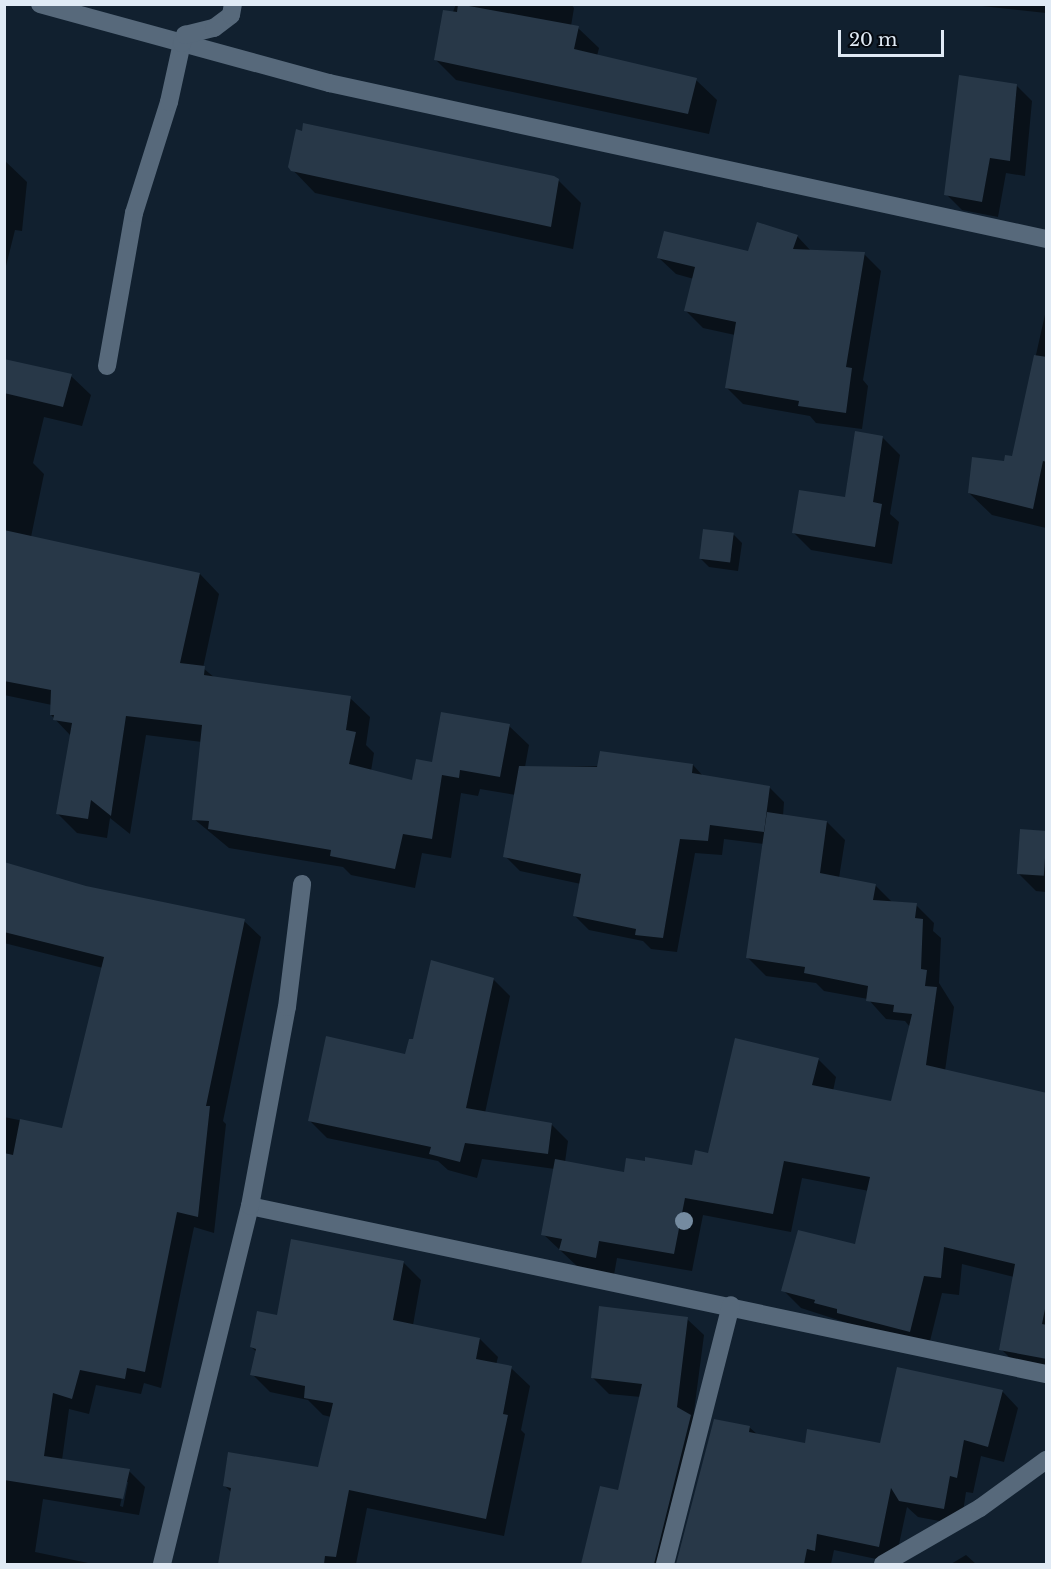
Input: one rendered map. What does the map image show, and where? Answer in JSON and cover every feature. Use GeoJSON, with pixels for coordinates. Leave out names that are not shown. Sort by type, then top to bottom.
{"type":"FeatureCollection","features":[{"type":"Feature","properties":{"kind":"street"},"geometry":{"type":"LineString","coordinates":[[40,4],[329,83],[1047,239]]}},
{"type":"Feature","properties":{"kind":"street"},"geometry":{"type":"LineString","coordinates":[[107,366],[134,213],[169,102],[182,43],[185,35],[214,28],[231,15],[233,4]]}},
{"type":"Feature","properties":{"kind":"street"},"geometry":{"type":"LineString","coordinates":[[162,1564],[250,1206],[287,1007],[302,884]]}},
{"type":"Feature","properties":{"kind":"street"},"geometry":{"type":"LineString","coordinates":[[250,1206],[597,1281],[731,1305],[1047,1374]]}},
{"type":"Feature","properties":{"kind":"street"},"geometry":{"type":"LineString","coordinates":[[665,1564],[731,1305]]}},
{"type":"Feature","properties":{"kind":"street"},"geometry":{"type":"LineString","coordinates":[[883,1564],[980,1508],[1047,1460]]}},
{"type":"Feature","properties":{"kind":"building"},"geometry":{"type":"Polygon","coordinates":[[[458,4],[579,26],[574,49],[697,78],[688,114],[434,60],[443,10],[457,12],[458,4]]]}},
{"type":"Feature","properties":{"kind":"building"},"geometry":{"type":"Polygon","coordinates":[[[959,75],[1017,84],[1010,161],[990,158],[982,202],[944,195],[959,75]]]}},
{"type":"Feature","properties":{"kind":"building"},"geometry":{"type":"Polygon","coordinates":[[[303,123],[554,176],[559,179],[551,227],[291,171],[288,167],[296,129],[302,131],[303,123]]]}},
{"type":"Feature","properties":{"kind":"building"},"geometry":{"type":"Polygon","coordinates":[[[757,222],[798,235],[793,249],[865,252],[846,367],[852,368],[846,413],[798,406],[799,401],[725,388],[736,322],[684,311],[695,267],[657,258],[664,231],[748,251],[757,222]]]}},
{"type":"Feature","properties":{"kind":"building"},"geometry":{"type":"Polygon","coordinates":[[[1034,355],[1047,357],[1047,462],[1043,461],[1033,509],[968,493],[972,457],[1004,461],[1005,455],[1012,456],[1034,355]]]}},
{"type":"Feature","properties":{"kind":"building"},"geometry":{"type":"Polygon","coordinates":[[[4,359],[72,374],[63,407],[4,393],[4,359]]]}},
{"type":"Feature","properties":{"kind":"building"},"geometry":{"type":"Polygon","coordinates":[[[855,431],[883,436],[873,502],[882,504],[875,547],[792,533],[799,490],[845,497],[855,431]]]}},
{"type":"Feature","properties":{"kind":"building"},"geometry":{"type":"Polygon","coordinates":[[[703,529],[734,533],[730,563],[699,559],[703,529]]]}},
{"type":"Feature","properties":{"kind":"building"},"geometry":{"type":"Polygon","coordinates":[[[4,530],[200,573],[180,663],[205,666],[204,675],[351,696],[346,730],[356,732],[349,764],[412,780],[416,759],[432,762],[441,712],[510,724],[500,777],[460,770],[459,778],[442,775],[432,839],[403,834],[395,869],[330,856],[331,850],[208,829],[209,821],[192,820],[202,725],[126,716],[111,816],[91,800],[88,819],[56,814],[72,723],[53,720],[54,715],[50,715],[51,690],[4,681],[4,530]]]}},
{"type":"Feature","properties":{"kind":"building"},"geometry":{"type":"Polygon","coordinates":[[[600,751],[693,764],[692,773],[770,786],[764,832],[710,825],[708,841],[680,839],[663,938],[635,935],[636,929],[573,916],[581,874],[503,857],[519,766],[597,767],[600,751]]]}},
{"type":"Feature","properties":{"kind":"building"},"geometry":{"type":"Polygon","coordinates":[[[767,812],[827,821],[820,873],[876,884],[873,900],[917,903],[915,918],[923,919],[921,969],[927,970],[925,986],[937,987],[926,1065],[1047,1093],[1047,1299],[1042,1324],[1047,1325],[1047,1359],[999,1350],[1015,1264],[944,1247],[941,1278],[924,1276],[910,1332],[837,1313],[837,1309],[814,1303],[815,1300],[781,1291],[798,1230],[855,1244],[870,1177],[784,1161],[773,1214],[685,1198],[674,1254],[599,1241],[596,1258],[559,1250],[562,1239],[541,1235],[555,1159],[624,1172],[626,1158],[645,1161],[645,1157],[692,1165],[695,1150],[708,1153],[735,1038],[819,1058],[812,1085],[891,1101],[912,1014],[893,1012],[894,1005],[866,1001],[868,986],[804,973],[805,967],[746,958],[767,812]]]}},
{"type":"Feature","properties":{"kind":"building"},"geometry":{"type":"Polygon","coordinates":[[[1020,829],[1046,831],[1044,876],[1017,874],[1020,829]]]}},
{"type":"Feature","properties":{"kind":"building"},"geometry":{"type":"Polygon","coordinates":[[[4,862],[86,886],[245,919],[206,1106],[210,1106],[198,1217],[177,1212],[145,1372],[127,1368],[125,1379],[80,1370],[72,1399],[53,1393],[44,1456],[130,1469],[123,1499],[4,1480],[4,1153],[13,1155],[20,1119],[62,1128],[104,957],[4,932],[4,862]]]}},
{"type":"Feature","properties":{"kind":"building"},"geometry":{"type":"Polygon","coordinates":[[[431,960],[494,978],[466,1108],[552,1123],[548,1154],[465,1143],[460,1162],[429,1154],[431,1147],[308,1121],[326,1036],[405,1054],[409,1039],[413,1039],[431,960]]]}},
{"type":"Feature","properties":{"kind":"building"},"geometry":{"type":"Polygon","coordinates":[[[291,1239],[404,1261],[393,1320],[480,1338],[476,1359],[512,1366],[503,1414],[508,1415],[486,1519],[349,1490],[336,1557],[325,1556],[324,1564],[218,1564],[231,1488],[223,1486],[228,1452],[318,1467],[333,1403],[304,1398],[305,1386],[250,1375],[256,1349],[250,1347],[257,1311],[277,1315],[291,1239]]]}},
{"type":"Feature","properties":{"kind":"building"},"geometry":{"type":"Polygon","coordinates":[[[599,1306],[688,1317],[677,1407],[691,1415],[654,1564],[581,1564],[600,1486],[618,1490],[642,1384],[591,1378],[599,1306]]]}},
{"type":"Feature","properties":{"kind":"building"},"geometry":{"type":"Polygon","coordinates":[[[897,1367],[1003,1390],[988,1447],[964,1440],[957,1478],[950,1476],[944,1509],[899,1501],[891,1488],[879,1547],[817,1534],[815,1551],[807,1549],[804,1564],[676,1564],[714,1419],[750,1426],[749,1432],[805,1443],[807,1429],[880,1443],[897,1367]]]}}]}
